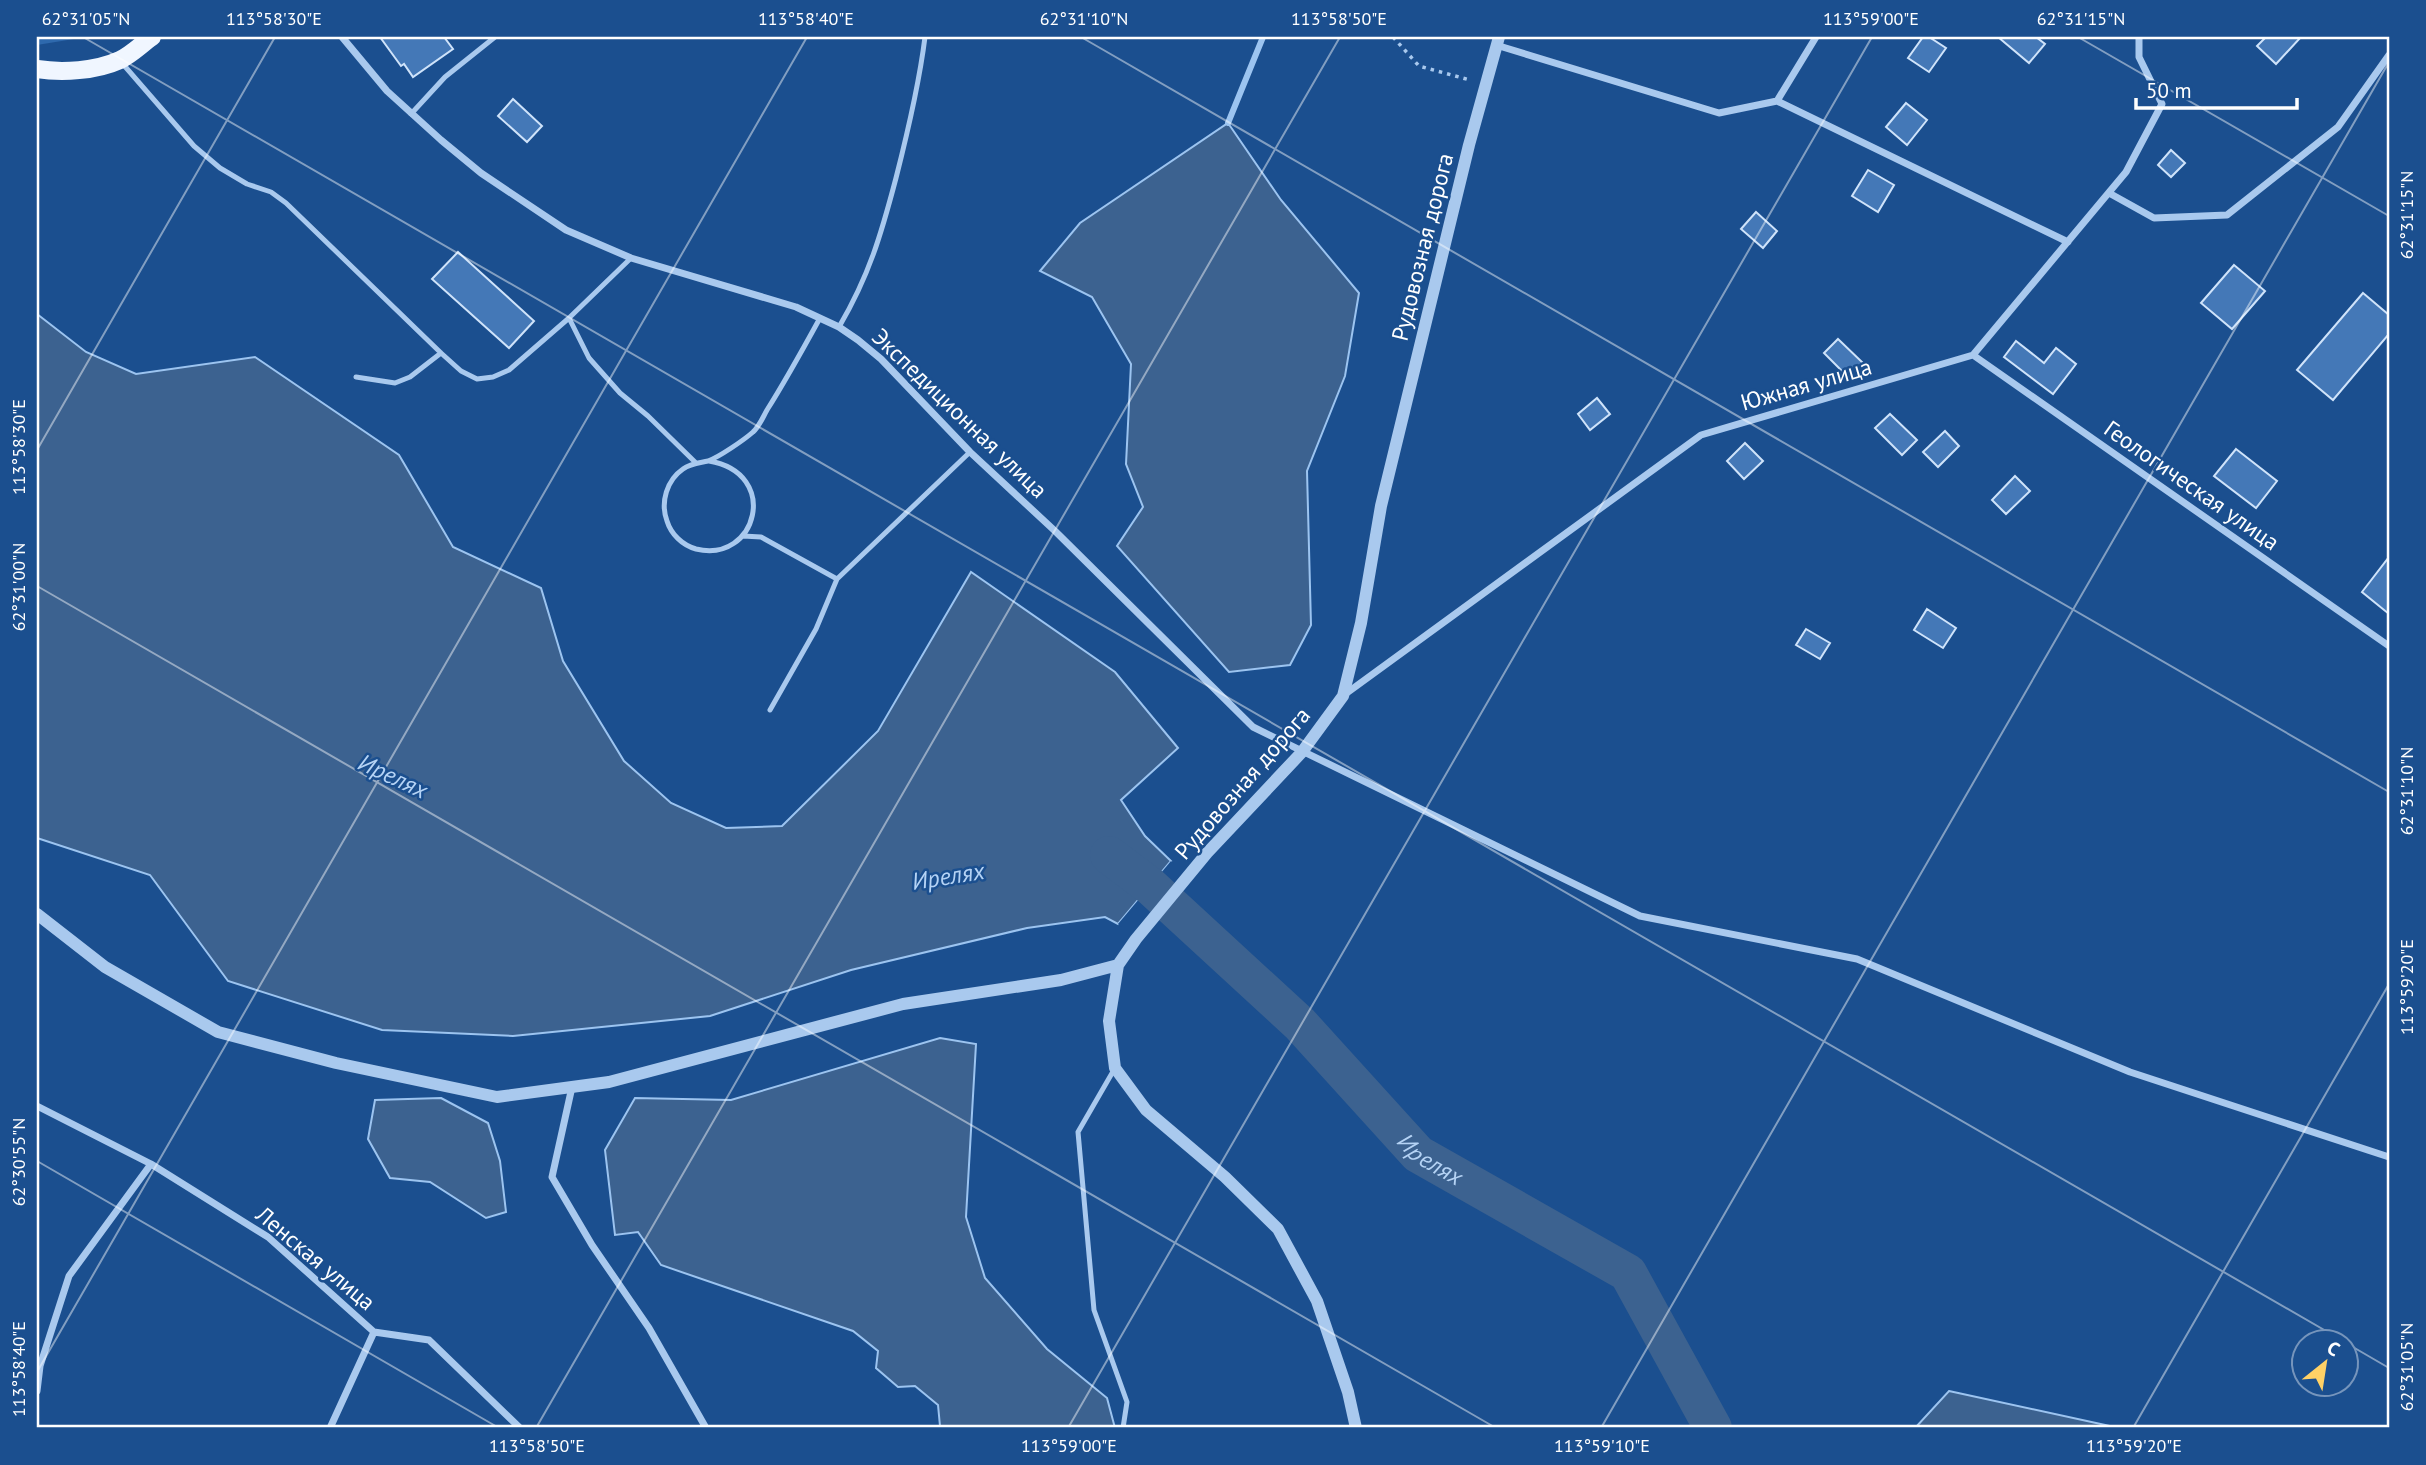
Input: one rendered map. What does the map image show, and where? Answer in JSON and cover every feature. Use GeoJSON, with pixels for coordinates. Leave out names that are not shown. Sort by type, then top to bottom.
{"type":"FeatureCollection","features":[{"type":"Feature","properties":{"kind":"main road"},"geometry":{"type":"LineString","coordinates":[[37,69],[69,71],[120,60],[152,37]]}},
{"type":"Feature","properties":{"kind":"street","name":"Экспедиционная улица"},"geometry":{"type":"LineString","coordinates":[[342,37],[387,91],[411,114],[481,173],[566,230],[631,258],[796,307],[839,327],[881,359],[970,452],[1055,531],[1253,727],[1640,916],[1857,959],[2130,1072],[2389,1157]]}},
{"type":"Feature","properties":{"kind":"street"},"geometry":{"type":"LineString","coordinates":[[1777,101],[1816,37]]}},
{"type":"Feature","properties":{"kind":"street"},"geometry":{"type":"LineString","coordinates":[[1973,355],[2126,172],[2162,104],[2138,57],[2139,37]]}},
{"type":"Feature","properties":{"kind":"street"},"geometry":{"type":"LineString","coordinates":[[1497,41],[1719,113],[1777,101],[2068,242]]}},
{"type":"Feature","properties":{"kind":"street","name":"Рудовозная дорога"},"geometry":{"type":"LineString","coordinates":[[1356,1428],[1348,1392],[1317,1301],[1278,1229],[1225,1177],[1146,1110],[1115,1069],[1109,1021],[1118,965],[1136,939],[1188,876],[1302,752],[1343,696],[1361,623],[1384,493],[1497,41]]}},
{"type":"Feature","properties":{"kind":"street"},"geometry":{"type":"LineString","coordinates":[[2109,193],[2154,218],[2227,215],[2338,127],[2389,55]]}},
{"type":"Feature","properties":{"kind":"street","name":"Южная улица"},"geometry":{"type":"LineString","coordinates":[[1343,696],[1700,435],[1973,355]]}},
{"type":"Feature","properties":{"kind":"street","name":"Геологическая улица"},"geometry":{"type":"LineString","coordinates":[[1973,355],[2389,646]]}},
{"type":"Feature","properties":{"kind":"street"},"geometry":{"type":"LineString","coordinates":[[37,914],[105,967],[218,1031],[336,1063],[497,1097],[609,1083],[903,1004],[1061,980],[1118,965]]}},
{"type":"Feature","properties":{"kind":"street"},"geometry":{"type":"LineString","coordinates":[[572,1087],[552,1177],[592,1245],[649,1328],[706,1428]]}},
{"type":"Feature","properties":{"kind":"street","name":"Ленская улица"},"geometry":{"type":"LineString","coordinates":[[37,1106],[151,1164],[268,1237],[374,1332],[429,1340],[520,1428]]}},
{"type":"Feature","properties":{"kind":"street"},"geometry":{"type":"LineString","coordinates":[[37,1391],[40,1366],[69,1276],[151,1164]]}},
{"type":"Feature","properties":{"kind":"street"},"geometry":{"type":"LineString","coordinates":[[330,1428],[374,1332]]}},
{"type":"Feature","properties":{"kind":"lane"},"geometry":{"type":"LineString","coordinates":[[411,114],[445,77],[495,37]]}},
{"type":"Feature","properties":{"kind":"lane"},"geometry":{"type":"LineString","coordinates":[[839,327],[868,272],[879,241],[918,89],[925,37]]}},
{"type":"Feature","properties":{"kind":"lane"},"geometry":{"type":"LineString","coordinates":[[120,60],[194,146],[220,168],[247,184],[271,192],[286,203],[441,353],[461,371],[477,379],[493,377],[509,370],[569,318],[631,258]]}},
{"type":"Feature","properties":{"kind":"lane"},"geometry":{"type":"LineString","coordinates":[[569,318],[578,339],[605,376],[696,463]]}},
{"type":"Feature","properties":{"kind":"lane"},"geometry":{"type":"LineString","coordinates":[[709,461],[754,432],[820,318]]}},
{"type":"Feature","properties":{"kind":"lane"},"geometry":{"type":"LineString","coordinates":[[356,377],[395,383],[410,377],[441,353]]}},
{"type":"Feature","properties":{"kind":"lane"},"geometry":{"type":"LineString","coordinates":[[770,710],[816,629],[836,579],[970,452]]}},
{"type":"Feature","properties":{"kind":"lane"},"geometry":{"type":"LineString","coordinates":[[696,463],[724,463],[737,470],[747,481],[753,494],[752,516],[743,536],[732,545],[719,550],[692,548],[680,541],[665,517],[666,490],[683,468],[696,463]]}},
{"type":"Feature","properties":{"kind":"lane"},"geometry":{"type":"LineString","coordinates":[[743,536],[761,537],[836,579]]}},
{"type":"Feature","properties":{"kind":"lane"},"geometry":{"type":"LineString","coordinates":[[1115,1069],[1079,1132],[1094,1310],[1127,1402],[1123,1428]]}},
{"type":"Feature","properties":{"kind":"path"},"geometry":{"type":"LineString","coordinates":[[1393,37],[1419,66],[1454,74]]}},
{"type":"Feature","properties":{"kind":"shaded area"},"geometry":{"type":"Polygon","coordinates":[[[37,37],[86,37],[37,45],[37,37]]]}},
{"type":"Feature","properties":{"kind":"water"},"geometry":{"type":"Polygon","coordinates":[[[1228,123],[1281,200],[1359,293],[1345,376],[1307,471],[1311,625],[1290,665],[1229,672],[1117,546],[1143,507],[1126,464],[1131,364],[1092,297],[1040,271],[1080,223],[1228,123]]]}},
{"type":"Feature","properties":{"kind":"water"},"geometry":{"type":"Polygon","coordinates":[[[37,314],[86,352],[136,374],[255,357],[399,455],[453,547],[541,588],[563,661],[624,761],[671,803],[726,828],[782,826],[878,731],[971,572],[1115,672],[1178,748],[1121,800],[1145,836],[1171,861],[1118,924],[1105,917],[1027,928],[851,970],[710,1016],[513,1036],[382,1030],[228,981],[150,875],[37,838],[37,314]]]}},
{"type":"Feature","properties":{"kind":"water"},"geometry":{"type":"Polygon","coordinates":[[[940,1038],[976,1044],[966,1217],[985,1278],[1047,1349],[1107,1398],[1115,1428],[942,1428],[938,1405],[915,1386],[898,1387],[876,1368],[878,1351],[853,1331],[661,1265],[638,1232],[615,1235],[605,1150],[635,1098],[731,1100],[940,1038]]]}},
{"type":"Feature","properties":{"kind":"water"},"geometry":{"type":"Polygon","coordinates":[[[441,1098],[488,1123],[500,1161],[506,1212],[486,1218],[430,1182],[390,1178],[368,1139],[375,1100],[441,1098]]]}},
{"type":"Feature","properties":{"kind":"water"},"geometry":{"type":"Polygon","coordinates":[[[1949,1391],[2119,1428],[1915,1428],[1949,1391]]]}},
{"type":"Feature","properties":{"kind":"pier"},"geometry":{"type":"Polygon","coordinates":[[[1171,861],[1174,864],[1121,927],[1118,924],[1171,861]]]}},
{"type":"Feature","properties":{"kind":"building"},"geometry":{"type":"Polygon","coordinates":[[[380,37],[444,37],[453,49],[413,77],[404,64],[401,66],[380,37]]]}},
{"type":"Feature","properties":{"kind":"building"},"geometry":{"type":"Polygon","coordinates":[[[1923,37],[1929,37],[1946,48],[1929,72],[1908,58],[1923,37]]]}},
{"type":"Feature","properties":{"kind":"building"},"geometry":{"type":"Polygon","coordinates":[[[1998,37],[2036,37],[2045,44],[2029,63],[1998,37]]]}},
{"type":"Feature","properties":{"kind":"building"},"geometry":{"type":"Polygon","coordinates":[[[2266,37],[2301,37],[2276,64],[2257,46],[2266,37]]]}},
{"type":"Feature","properties":{"kind":"building"},"geometry":{"type":"Polygon","coordinates":[[[513,99],[542,126],[527,142],[498,116],[513,99]]]}},
{"type":"Feature","properties":{"kind":"building"},"geometry":{"type":"Polygon","coordinates":[[[1906,103],[1927,120],[1907,145],[1886,127],[1906,103]]]}},
{"type":"Feature","properties":{"kind":"building"},"geometry":{"type":"Polygon","coordinates":[[[2171,150],[2185,163],[2171,177],[2158,165],[2171,150]]]}},
{"type":"Feature","properties":{"kind":"building"},"geometry":{"type":"Polygon","coordinates":[[[1868,170],[1894,185],[1878,212],[1852,196],[1868,170]]]}},
{"type":"Feature","properties":{"kind":"building"},"geometry":{"type":"Polygon","coordinates":[[[1756,212],[1777,231],[1763,248],[1741,229],[1756,212]]]}},
{"type":"Feature","properties":{"kind":"building"},"geometry":{"type":"Polygon","coordinates":[[[458,252],[534,321],[509,348],[432,279],[458,252]]]}},
{"type":"Feature","properties":{"kind":"building"},"geometry":{"type":"Polygon","coordinates":[[[2234,265],[2265,291],[2232,329],[2201,303],[2234,265]]]}},
{"type":"Feature","properties":{"kind":"building"},"geometry":{"type":"Polygon","coordinates":[[[2363,293],[2389,315],[2389,334],[2333,400],[2297,370],[2363,293]]]}},
{"type":"Feature","properties":{"kind":"building"},"geometry":{"type":"Polygon","coordinates":[[[1838,339],[1864,364],[1849,378],[1824,353],[1838,339]]]}},
{"type":"Feature","properties":{"kind":"building"},"geometry":{"type":"Polygon","coordinates":[[[2016,341],[2044,363],[2056,348],[2076,364],[2053,394],[2004,357],[2016,341]]]}},
{"type":"Feature","properties":{"kind":"building"},"geometry":{"type":"Polygon","coordinates":[[[1597,398],[1610,414],[1590,430],[1578,414],[1597,398]]]}},
{"type":"Feature","properties":{"kind":"building"},"geometry":{"type":"Polygon","coordinates":[[[1890,414],[1917,440],[1902,455],[1875,428],[1890,414]]]}},
{"type":"Feature","properties":{"kind":"building"},"geometry":{"type":"Polygon","coordinates":[[[1945,431],[1959,446],[1938,467],[1923,452],[1945,431]]]}},
{"type":"Feature","properties":{"kind":"building"},"geometry":{"type":"Polygon","coordinates":[[[1745,443],[1763,461],[1744,479],[1727,461],[1745,443]]]}},
{"type":"Feature","properties":{"kind":"building"},"geometry":{"type":"Polygon","coordinates":[[[2236,449],[2277,481],[2256,508],[2214,476],[2236,449]]]}},
{"type":"Feature","properties":{"kind":"building"},"geometry":{"type":"Polygon","coordinates":[[[2015,476],[2030,491],[2006,514],[1992,500],[2015,476]]]}},
{"type":"Feature","properties":{"kind":"building"},"geometry":{"type":"Polygon","coordinates":[[[2389,557],[2389,614],[2362,592],[2389,557]]]}},
{"type":"Feature","properties":{"kind":"building"},"geometry":{"type":"Polygon","coordinates":[[[1927,609],[1956,628],[1943,648],[1914,630],[1927,609]]]}},
{"type":"Feature","properties":{"kind":"building"},"geometry":{"type":"Polygon","coordinates":[[[1806,629],[1830,643],[1820,659],[1796,645],[1806,629]]]}},
{"type":"Feature","properties":{"kind":"waterway"},"geometry":{"type":"LineString","coordinates":[[1228,123],[1263,37]]}},
{"type":"Feature","properties":{"kind":"waterway","name":"Ирелях"},"geometry":{"type":"LineString","coordinates":[[1109,855],[1150,886],[1300,1024],[1418,1154],[1628,1273],[1713,1428]]}}]}
